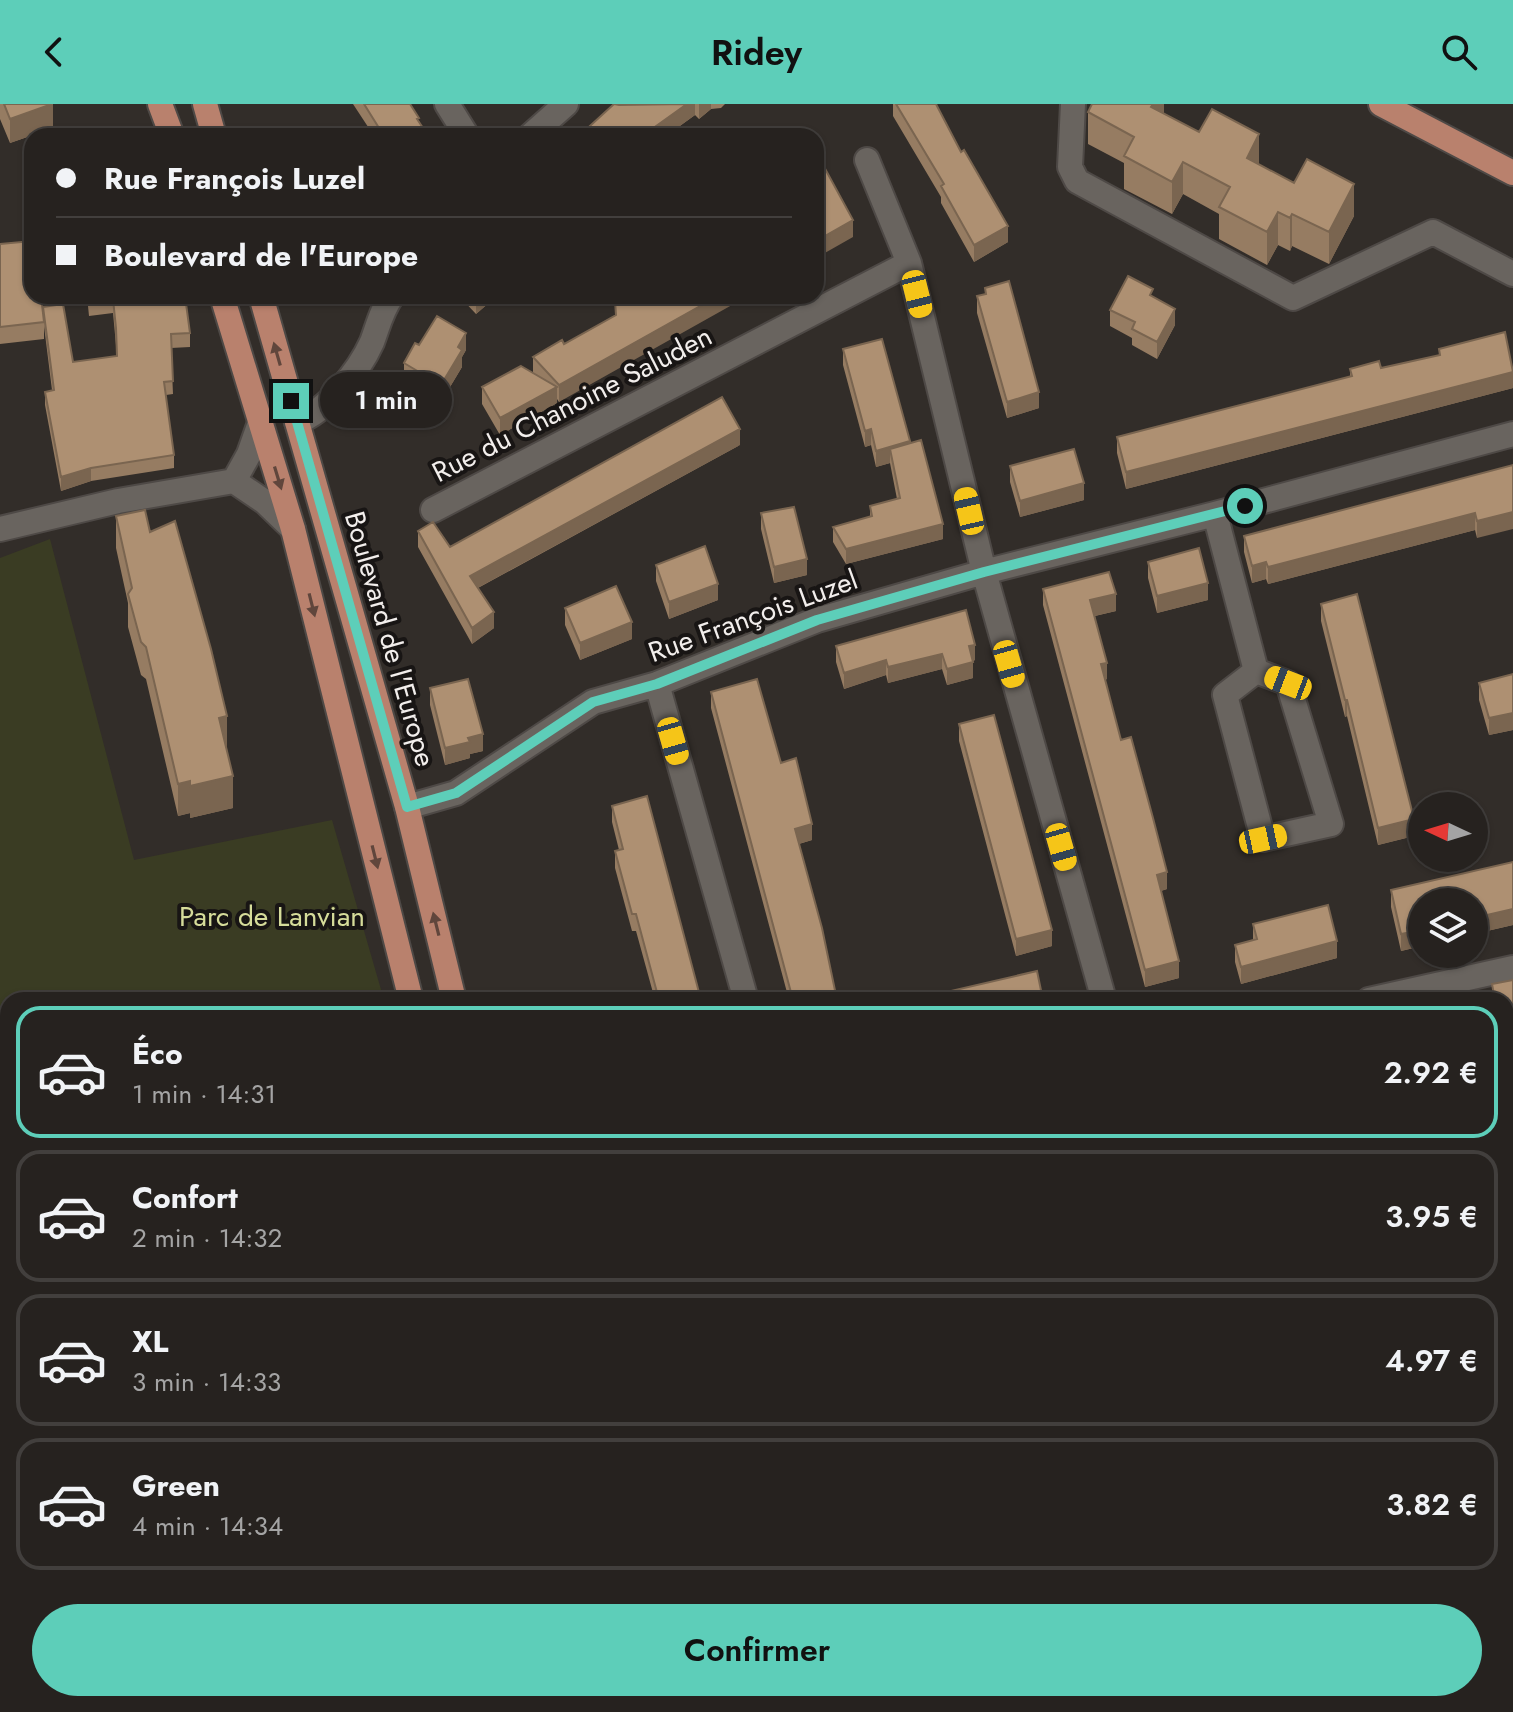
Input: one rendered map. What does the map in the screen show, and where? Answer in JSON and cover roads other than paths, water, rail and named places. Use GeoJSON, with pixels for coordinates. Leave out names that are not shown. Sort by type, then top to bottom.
{"type":"FeatureCollection","features":[{"type":"Feature","properties":{"kind":"main road"},"geometry":{"type":"LineString","coordinates":[[160,104],[169,128]]}},
{"type":"Feature","properties":{"kind":"main road"},"geometry":{"type":"LineString","coordinates":[[205,104],[212,128]]}},
{"type":"Feature","properties":{"kind":"main road"},"geometry":{"type":"LineString","coordinates":[[1381,104],[1513,173]]}},
{"type":"Feature","properties":{"kind":"main road"},"geometry":{"type":"LineString","coordinates":[[225,304],[293,529],[409,992]]}},
{"type":"Feature","properties":{"kind":"main road","name":"Boulevard de l'Europe"},"geometry":{"type":"LineString","coordinates":[[263,304],[407,807],[452,992]]}},
{"type":"Feature","properties":{"kind":"street"},"geometry":{"type":"LineString","coordinates":[[447,104],[462,128]]}},
{"type":"Feature","properties":{"kind":"street"},"geometry":{"type":"LineString","coordinates":[[539,128],[566,104]]}},
{"type":"Feature","properties":{"kind":"street"},"geometry":{"type":"LineString","coordinates":[[1073,104],[1070,167],[1077,181],[1293,298],[1433,232],[1513,274]]}},
{"type":"Feature","properties":{"kind":"street"},"geometry":{"type":"LineString","coordinates":[[867,160],[909,263],[984,572],[1102,992]]}},
{"type":"Feature","properties":{"kind":"street","name":"Rue du Chanoine Saluden"},"geometry":{"type":"LineString","coordinates":[[433,510],[909,263]]}},
{"type":"Feature","properties":{"kind":"street"},"geometry":{"type":"LineString","coordinates":[[297,422],[311,417],[353,377],[388,304]]}},
{"type":"Feature","properties":{"kind":"street"},"geometry":{"type":"LineString","coordinates":[[234,481],[249,454],[261,420]]}},
{"type":"Feature","properties":{"kind":"street","name":"Rue François Luzel"},"geometry":{"type":"LineString","coordinates":[[407,807],[456,793],[593,702],[657,684],[817,620],[984,572],[1513,434]]}},
{"type":"Feature","properties":{"kind":"street"},"geometry":{"type":"LineString","coordinates":[[0,529],[118,501],[234,481],[265,502],[293,529]]}},
{"type":"Feature","properties":{"kind":"street"},"geometry":{"type":"LineString","coordinates":[[1215,514],[1256,671]]}},
{"type":"Feature","properties":{"kind":"street"},"geometry":{"type":"LineString","coordinates":[[1256,671],[1288,683],[1331,824],[1263,839],[1225,695],[1256,671]]}},
{"type":"Feature","properties":{"kind":"street"},"geometry":{"type":"LineString","coordinates":[[657,684],[744,992]]}},
{"type":"Feature","properties":{"kind":"street"},"geometry":{"type":"LineString","coordinates":[[1459,990],[1513,968]]}},
{"type":"Feature","properties":{"kind":"park label","name":"Parc de Lanvian"},"geometry":{"type":"Point","coordinates":[272,916]}}]}
